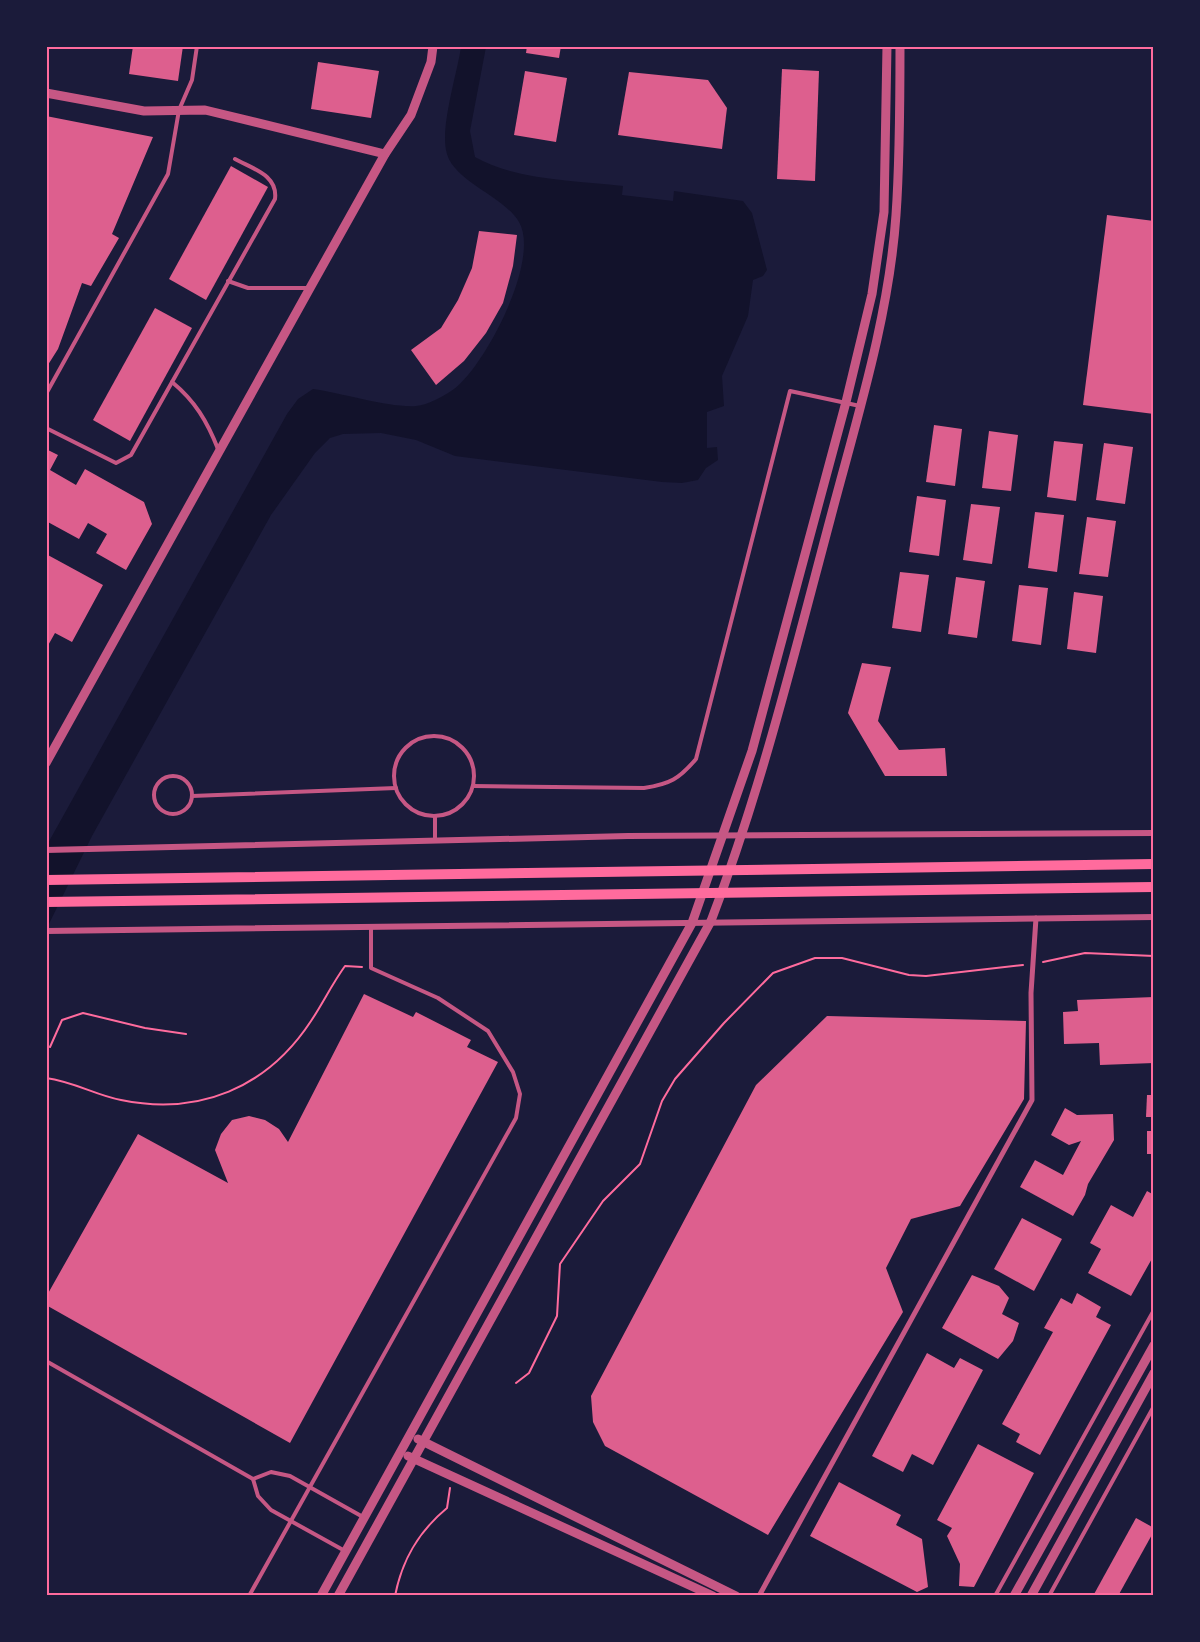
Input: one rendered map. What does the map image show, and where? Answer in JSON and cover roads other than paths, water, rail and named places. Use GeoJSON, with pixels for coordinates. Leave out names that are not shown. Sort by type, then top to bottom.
{"type":"FeatureCollection","features":[{"type":"Feature","properties":{"kind":"main road"},"geometry":{"type":"LineString","coordinates":[[46,880],[1154,864]]}},
{"type":"Feature","properties":{"kind":"main road"},"geometry":{"type":"LineString","coordinates":[[46,902],[1154,887]]}},
{"type":"Feature","properties":{"kind":"street"},"geometry":{"type":"LineString","coordinates":[[46,763],[386,153],[411,115],[431,62],[433,46]]}},
{"type":"Feature","properties":{"kind":"street"},"geometry":{"type":"LineString","coordinates":[[321,1596],[692,923],[724,838],[752,752],[846,402],[872,294],[884,212],[887,46]]}},
{"type":"Feature","properties":{"kind":"street"},"geometry":{"type":"LineString","coordinates":[[338,1596],[412,1458],[711,921],[732,869],[772,742],[861,406],[884,297],[896,216],[900,46]]}},
{"type":"Feature","properties":{"kind":"street"},"geometry":{"type":"LineString","coordinates":[[46,93],[144,111],[205,110],[386,153]]}},
{"type":"Feature","properties":{"kind":"street"},"geometry":{"type":"LineString","coordinates":[[46,850],[628,837],[1154,833]]}},
{"type":"Feature","properties":{"kind":"street"},"geometry":{"type":"LineString","coordinates":[[46,931],[1154,916]]}},
{"type":"Feature","properties":{"kind":"street"},"geometry":{"type":"LineString","coordinates":[[759,1596],[1032,1100],[1032,964],[1036,918]]}},
{"type":"Feature","properties":{"kind":"street"},"geometry":{"type":"LineString","coordinates":[[1014,1596],[1154,1345]]}},
{"type":"Feature","properties":{"kind":"street"},"geometry":{"type":"LineString","coordinates":[[1031,1596],[1154,1373]]}},
{"type":"Feature","properties":{"kind":"street"},"geometry":{"type":"LineString","coordinates":[[410,1436],[736,1596]]}},
{"type":"Feature","properties":{"kind":"street"},"geometry":{"type":"LineString","coordinates":[[401,1452],[713,1596]]}},
{"type":"Feature","properties":{"kind":"lane"},"geometry":{"type":"LineString","coordinates":[[46,394],[168,174],[179,110],[192,80],[197,46]]}},
{"type":"Feature","properties":{"kind":"lane"},"geometry":{"type":"LineString","coordinates":[[46,428],[116,463],[130,454],[275,199],[276,189],[272,179],[235,159]]}},
{"type":"Feature","properties":{"kind":"lane"},"geometry":{"type":"LineString","coordinates":[[228,281],[248,288],[310,288]]}},
{"type":"Feature","properties":{"kind":"lane"},"geometry":{"type":"LineString","coordinates":[[172,382],[190,397],[208,423],[219,453]]}},
{"type":"Feature","properties":{"kind":"lane"},"geometry":{"type":"LineString","coordinates":[[473,786],[644,788],[664,785],[682,775],[696,759],[790,391],[861,406]]}},
{"type":"Feature","properties":{"kind":"lane"},"geometry":{"type":"LineString","coordinates":[[427,736],[440,736],[453,740],[464,748],[471,760],[474,773],[473,786],[459,807],[435,816],[411,809],[396,788],[394,775],[400,755],[414,741],[427,736]]}},
{"type":"Feature","properties":{"kind":"lane"},"geometry":{"type":"LineString","coordinates":[[178,777],[189,784],[192,796],[183,811],[172,814],[161,809],[154,793],[165,778],[178,777]]}},
{"type":"Feature","properties":{"kind":"lane"},"geometry":{"type":"LineString","coordinates":[[192,796],[396,788]]}},
{"type":"Feature","properties":{"kind":"lane"},"geometry":{"type":"LineString","coordinates":[[435,816],[435,841]]}},
{"type":"Feature","properties":{"kind":"lane"},"geometry":{"type":"LineString","coordinates":[[249,1596],[516,1118],[520,1094],[504,1054],[488,1031],[438,998],[371,968],[371,927]]}},
{"type":"Feature","properties":{"kind":"lane"},"geometry":{"type":"LineString","coordinates":[[995,1596],[1154,1310]]}},
{"type":"Feature","properties":{"kind":"lane"},"geometry":{"type":"LineString","coordinates":[[46,1361],[253,1479],[258,1496],[271,1510],[345,1551]]}},
{"type":"Feature","properties":{"kind":"lane"},"geometry":{"type":"LineString","coordinates":[[1049,1596],[1154,1406]]}},
{"type":"Feature","properties":{"kind":"lane"},"geometry":{"type":"LineString","coordinates":[[253,1479],[271,1472],[290,1476],[364,1518]]}}]}
